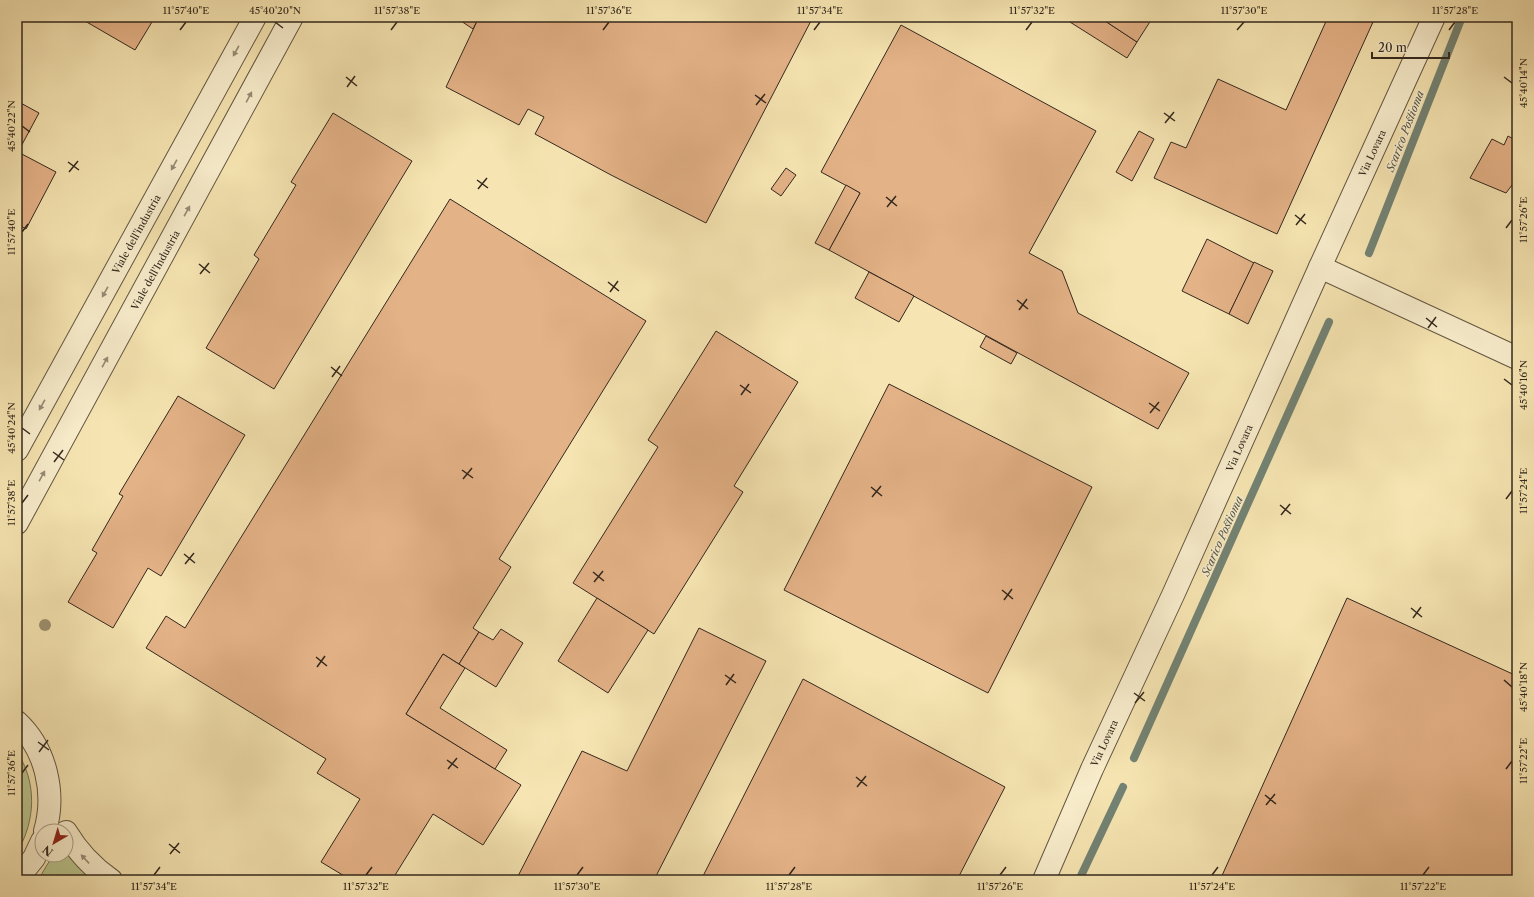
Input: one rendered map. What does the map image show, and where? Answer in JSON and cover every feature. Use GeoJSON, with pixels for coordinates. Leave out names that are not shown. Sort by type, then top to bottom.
{"type":"FeatureCollection","features":[{"type":"Feature","properties":{"kind":"street","name":"Viale dell'industria"},"geometry":{"type":"LineString","coordinates":[[17,450],[255,17]]}},
{"type":"Feature","properties":{"kind":"street","name":"Viale dell'Industria"},"geometry":{"type":"LineString","coordinates":[[17,523],[292,17]]}},
{"type":"Feature","properties":{"kind":"street","name":"Via Lovara"},"geometry":{"type":"LineString","coordinates":[[1044,880],[1092,768],[1173,595],[1434,17]]}},
{"type":"Feature","properties":{"kind":"street"},"geometry":{"type":"LineString","coordinates":[[1320,267],[1517,358]]}},
{"type":"Feature","properties":{"kind":"street"},"geometry":{"type":"LineString","coordinates":[[17,722],[32,740],[46,772],[50,806],[47,823]]}},
{"type":"Feature","properties":{"kind":"street"},"geometry":{"type":"LineString","coordinates":[[50,806],[60,823]]}},
{"type":"Feature","properties":{"kind":"street"},"geometry":{"type":"LineString","coordinates":[[74,843],[85,858],[100,873],[110,880]]}},
{"type":"Feature","properties":{"kind":"street"},"geometry":{"type":"LineString","coordinates":[[17,879],[34,858]]}},
{"type":"Feature","properties":{"kind":"green space"},"geometry":{"type":"Polygon","coordinates":[[[17,752],[24,764],[28,776],[32,802],[28,828],[17,852],[17,752]]]}},
{"type":"Feature","properties":{"kind":"green space"},"geometry":{"type":"Polygon","coordinates":[[[74,857],[97,880],[38,880],[48,863],[74,863],[74,857]]]}},
{"type":"Feature","properties":{"kind":"building"},"geometry":{"type":"Polygon","coordinates":[[[78,17],[155,17],[135,50],[78,17]]]}},
{"type":"Feature","properties":{"kind":"building"},"geometry":{"type":"Polygon","coordinates":[[[455,17],[479,17],[473,29],[455,17]]]}},
{"type":"Feature","properties":{"kind":"building"},"geometry":{"type":"Polygon","coordinates":[[[479,17],[813,17],[706,223],[611,175],[535,134],[544,117],[528,109],[519,125],[446,87],[479,17]]]}},
{"type":"Feature","properties":{"kind":"building"},"geometry":{"type":"Polygon","coordinates":[[[1062,17],[1099,17],[1137,42],[1127,58],[1062,17]]]}},
{"type":"Feature","properties":{"kind":"building"},"geometry":{"type":"Polygon","coordinates":[[[1099,17],[1153,17],[1137,42],[1099,17]]]}},
{"type":"Feature","properties":{"kind":"building"},"geometry":{"type":"Polygon","coordinates":[[[1328,17],[1362,17],[1373,22],[1277,234],[1154,178],[1171,142],[1186,148],[1218,79],[1286,110],[1328,17]]]}},
{"type":"Feature","properties":{"kind":"building"},"geometry":{"type":"Polygon","coordinates":[[[901,25],[1096,131],[1029,253],[1062,271],[1078,313],[1189,373],[1158,429],[829,250],[860,193],[821,172],[901,25]]]}},
{"type":"Feature","properties":{"kind":"building"},"geometry":{"type":"Polygon","coordinates":[[[17,101],[39,113],[18,152],[56,172],[26,229],[17,224],[17,101]]]}},
{"type":"Feature","properties":{"kind":"building"},"geometry":{"type":"Polygon","coordinates":[[[333,113],[412,161],[274,389],[206,348],[259,259],[254,255],[296,185],[291,182],[333,113]]]}},
{"type":"Feature","properties":{"kind":"building"},"geometry":{"type":"Polygon","coordinates":[[[1139,131],[1154,139],[1132,181],[1116,172],[1139,131]]]}},
{"type":"Feature","properties":{"kind":"building"},"geometry":{"type":"Polygon","coordinates":[[[1508,136],[1517,141],[1517,182],[1515,181],[1506,193],[1470,178],[1492,139],[1504,145],[1508,136]]]}},
{"type":"Feature","properties":{"kind":"building"},"geometry":{"type":"Polygon","coordinates":[[[786,168],[796,175],[781,196],[771,189],[786,168]]]}},
{"type":"Feature","properties":{"kind":"building"},"geometry":{"type":"Polygon","coordinates":[[[846,185],[860,193],[829,250],[815,243],[846,185]]]}},
{"type":"Feature","properties":{"kind":"building"},"geometry":{"type":"Polygon","coordinates":[[[450,199],[646,321],[499,559],[511,567],[473,628],[479,632],[459,664],[443,654],[406,714],[521,785],[483,845],[433,814],[392,880],[351,880],[321,862],[360,799],[317,773],[326,759],[146,648],[166,616],[185,628],[450,199]]]}},
{"type":"Feature","properties":{"kind":"building"},"geometry":{"type":"Polygon","coordinates":[[[1207,239],[1254,263],[1229,314],[1182,291],[1207,239]]]}},
{"type":"Feature","properties":{"kind":"building"},"geometry":{"type":"Polygon","coordinates":[[[1254,262],[1273,271],[1248,324],[1229,314],[1254,262]]]}},
{"type":"Feature","properties":{"kind":"building"},"geometry":{"type":"Polygon","coordinates":[[[869,272],[914,296],[899,322],[855,298],[869,272]]]}},
{"type":"Feature","properties":{"kind":"building"},"geometry":{"type":"Polygon","coordinates":[[[716,331],[798,382],[734,486],[743,492],[654,634],[573,583],[658,447],[648,440],[716,331]]]}},
{"type":"Feature","properties":{"kind":"building"},"geometry":{"type":"Polygon","coordinates":[[[986,336],[1017,353],[1011,364],[980,347],[986,336]]]}},
{"type":"Feature","properties":{"kind":"building"},"geometry":{"type":"Polygon","coordinates":[[[889,384],[1092,487],[988,693],[784,590],[889,384]]]}},
{"type":"Feature","properties":{"kind":"building"},"geometry":{"type":"Polygon","coordinates":[[[178,396],[245,435],[161,576],[148,568],[113,628],[68,602],[97,553],[92,550],[123,496],[119,494],[178,396]]]}},
{"type":"Feature","properties":{"kind":"building"},"geometry":{"type":"Polygon","coordinates":[[[597,598],[648,630],[608,693],[558,661],[597,598]]]}},
{"type":"Feature","properties":{"kind":"building"},"geometry":{"type":"Polygon","coordinates":[[[1347,598],[1517,676],[1517,880],[1220,880],[1347,598]]]}},
{"type":"Feature","properties":{"kind":"building"},"geometry":{"type":"Polygon","coordinates":[[[699,628],[766,661],[654,880],[516,880],[582,751],[627,771],[699,628]]]}},
{"type":"Feature","properties":{"kind":"building"},"geometry":{"type":"Polygon","coordinates":[[[501,629],[523,643],[496,687],[459,664],[479,632],[493,640],[501,629]]]}},
{"type":"Feature","properties":{"kind":"building"},"geometry":{"type":"Polygon","coordinates":[[[443,654],[465,668],[440,708],[507,750],[495,769],[406,714],[443,654]]]}},
{"type":"Feature","properties":{"kind":"building"},"geometry":{"type":"Polygon","coordinates":[[[803,679],[1005,787],[957,880],[701,880],[803,679]]]}},
{"type":"Feature","properties":{"kind":"waterway","name":"Scarico Postioma"},"geometry":{"type":"LineString","coordinates":[[1369,253],[1462,17]]}},
{"type":"Feature","properties":{"kind":"waterway","name":"Scarico Postioma"},"geometry":{"type":"LineString","coordinates":[[1134,758],[1329,322]]}},
{"type":"Feature","properties":{"kind":"waterway","name":"Scarico Postioma"},"geometry":{"type":"LineString","coordinates":[[1079,880],[1123,787]]}}]}
